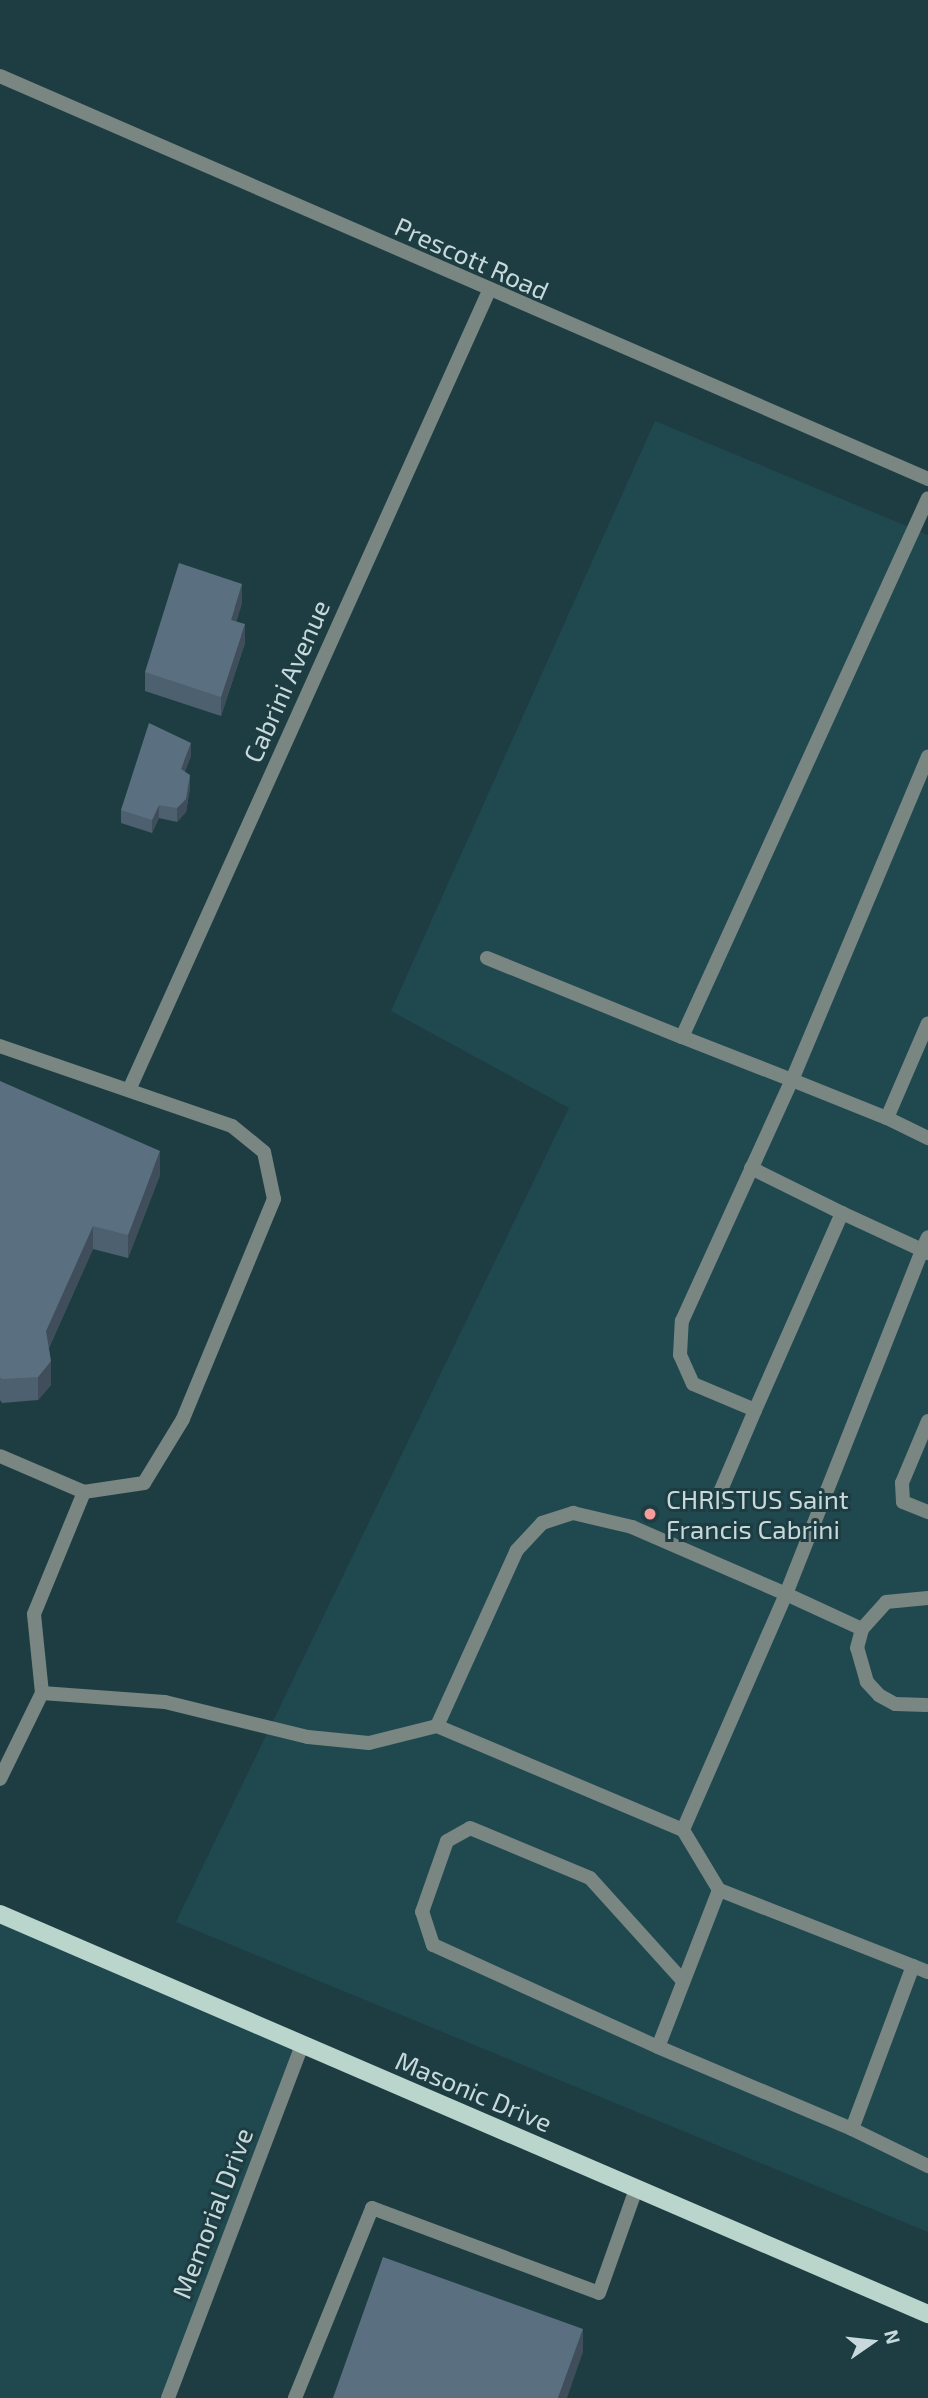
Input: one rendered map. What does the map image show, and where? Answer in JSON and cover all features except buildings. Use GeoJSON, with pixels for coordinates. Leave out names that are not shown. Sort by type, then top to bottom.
{"type":"FeatureCollection","features":[{"type":"Feature","properties":{"kind":"main road","name":"Masonic Drive"},"geometry":{"type":"LineString","coordinates":[[0,1914],[928,2314]]}},
{"type":"Feature","properties":{"kind":"street","name":"Prescott Road"},"geometry":{"type":"LineString","coordinates":[[0,76],[488,293],[928,479]]}},
{"type":"Feature","properties":{"kind":"street","name":"Cabrini Avenue"},"geometry":{"type":"LineString","coordinates":[[129,1090],[488,293]]}},
{"type":"Feature","properties":{"kind":"street"},"geometry":{"type":"LineString","coordinates":[[682,1037],[928,498]]}},
{"type":"Feature","properties":{"kind":"street"},"geometry":{"type":"LineString","coordinates":[[755,1410],[693,1384],[680,1355],[682,1321],[792,1080],[928,756]]}},
{"type":"Feature","properties":{"kind":"street"},"geometry":{"type":"LineString","coordinates":[[487,958],[887,1118],[928,1138]]}},
{"type":"Feature","properties":{"kind":"street"},"geometry":{"type":"LineString","coordinates":[[887,1118],[928,1023]]}},
{"type":"Feature","properties":{"kind":"street"},"geometry":{"type":"LineString","coordinates":[[0,1046],[232,1126],[264,1152],[274,1199],[183,1419],[144,1483],[84,1492],[0,1455]]}},
{"type":"Feature","properties":{"kind":"street"},"geometry":{"type":"LineString","coordinates":[[683,1830],[786,1594],[926,1246],[842,1213],[751,1168]]}},
{"type":"Feature","properties":{"kind":"street"},"geometry":{"type":"LineString","coordinates":[[715,1503],[842,1213]]}},
{"type":"Feature","properties":{"kind":"street"},"geometry":{"type":"LineString","coordinates":[[928,1421],[902,1483],[903,1502],[928,1512]]}},
{"type":"Feature","properties":{"kind":"street"},"geometry":{"type":"LineString","coordinates":[[0,1779],[42,1693],[34,1614],[84,1492]]}},
{"type":"Feature","properties":{"kind":"street"},"geometry":{"type":"LineString","coordinates":[[436,1726],[517,1550],[542,1523],[573,1513],[632,1527],[862,1629]]}},
{"type":"Feature","properties":{"kind":"street"},"geometry":{"type":"LineString","coordinates":[[926,1705],[895,1704],[866,1682],[857,1648],[862,1629],[886,1602],[928,1598]]}},
{"type":"Feature","properties":{"kind":"street"},"geometry":{"type":"LineString","coordinates":[[42,1693],[164,1702],[308,1737],[369,1743],[436,1726],[683,1830],[719,1891],[928,1972]]}},
{"type":"Feature","properties":{"kind":"street"},"geometry":{"type":"LineString","coordinates":[[683,1981],[590,1878],[470,1828],[447,1841],[422,1912],[433,1945],[658,2047],[852,2129],[928,2166]]}},
{"type":"Feature","properties":{"kind":"street"},"geometry":{"type":"LineString","coordinates":[[658,2047],[719,1891]]}},
{"type":"Feature","properties":{"kind":"street"},"geometry":{"type":"LineString","coordinates":[[852,2129],[913,1966]]}},
{"type":"Feature","properties":{"kind":"street","name":"Memorial Drive"},"geometry":{"type":"LineString","coordinates":[[168,2398],[302,2046]]}},
{"type":"Feature","properties":{"kind":"street"},"geometry":{"type":"LineString","coordinates":[[295,2398],[372,2208],[598,2293],[636,2189]]}},
{"type":"Feature","properties":{"kind":"shaded area","name":"CHRISTUS Saint Francis Cabrini"},"geometry":{"type":"Polygon","coordinates":[[[655,421],[928,535],[928,2232],[176,1922],[569,1108],[391,1011],[655,421]]]}},
{"type":"Feature","properties":{"kind":"shaded area"},"geometry":{"type":"Polygon","coordinates":[[[0,1914],[302,2046],[168,2398],[0,2398],[0,1914]]]}},
{"type":"Feature","properties":{"kind":"place","name":"CHRISTUS Saint Francis Cabrini"},"geometry":{"type":"Point","coordinates":[650,1514]}}]}
